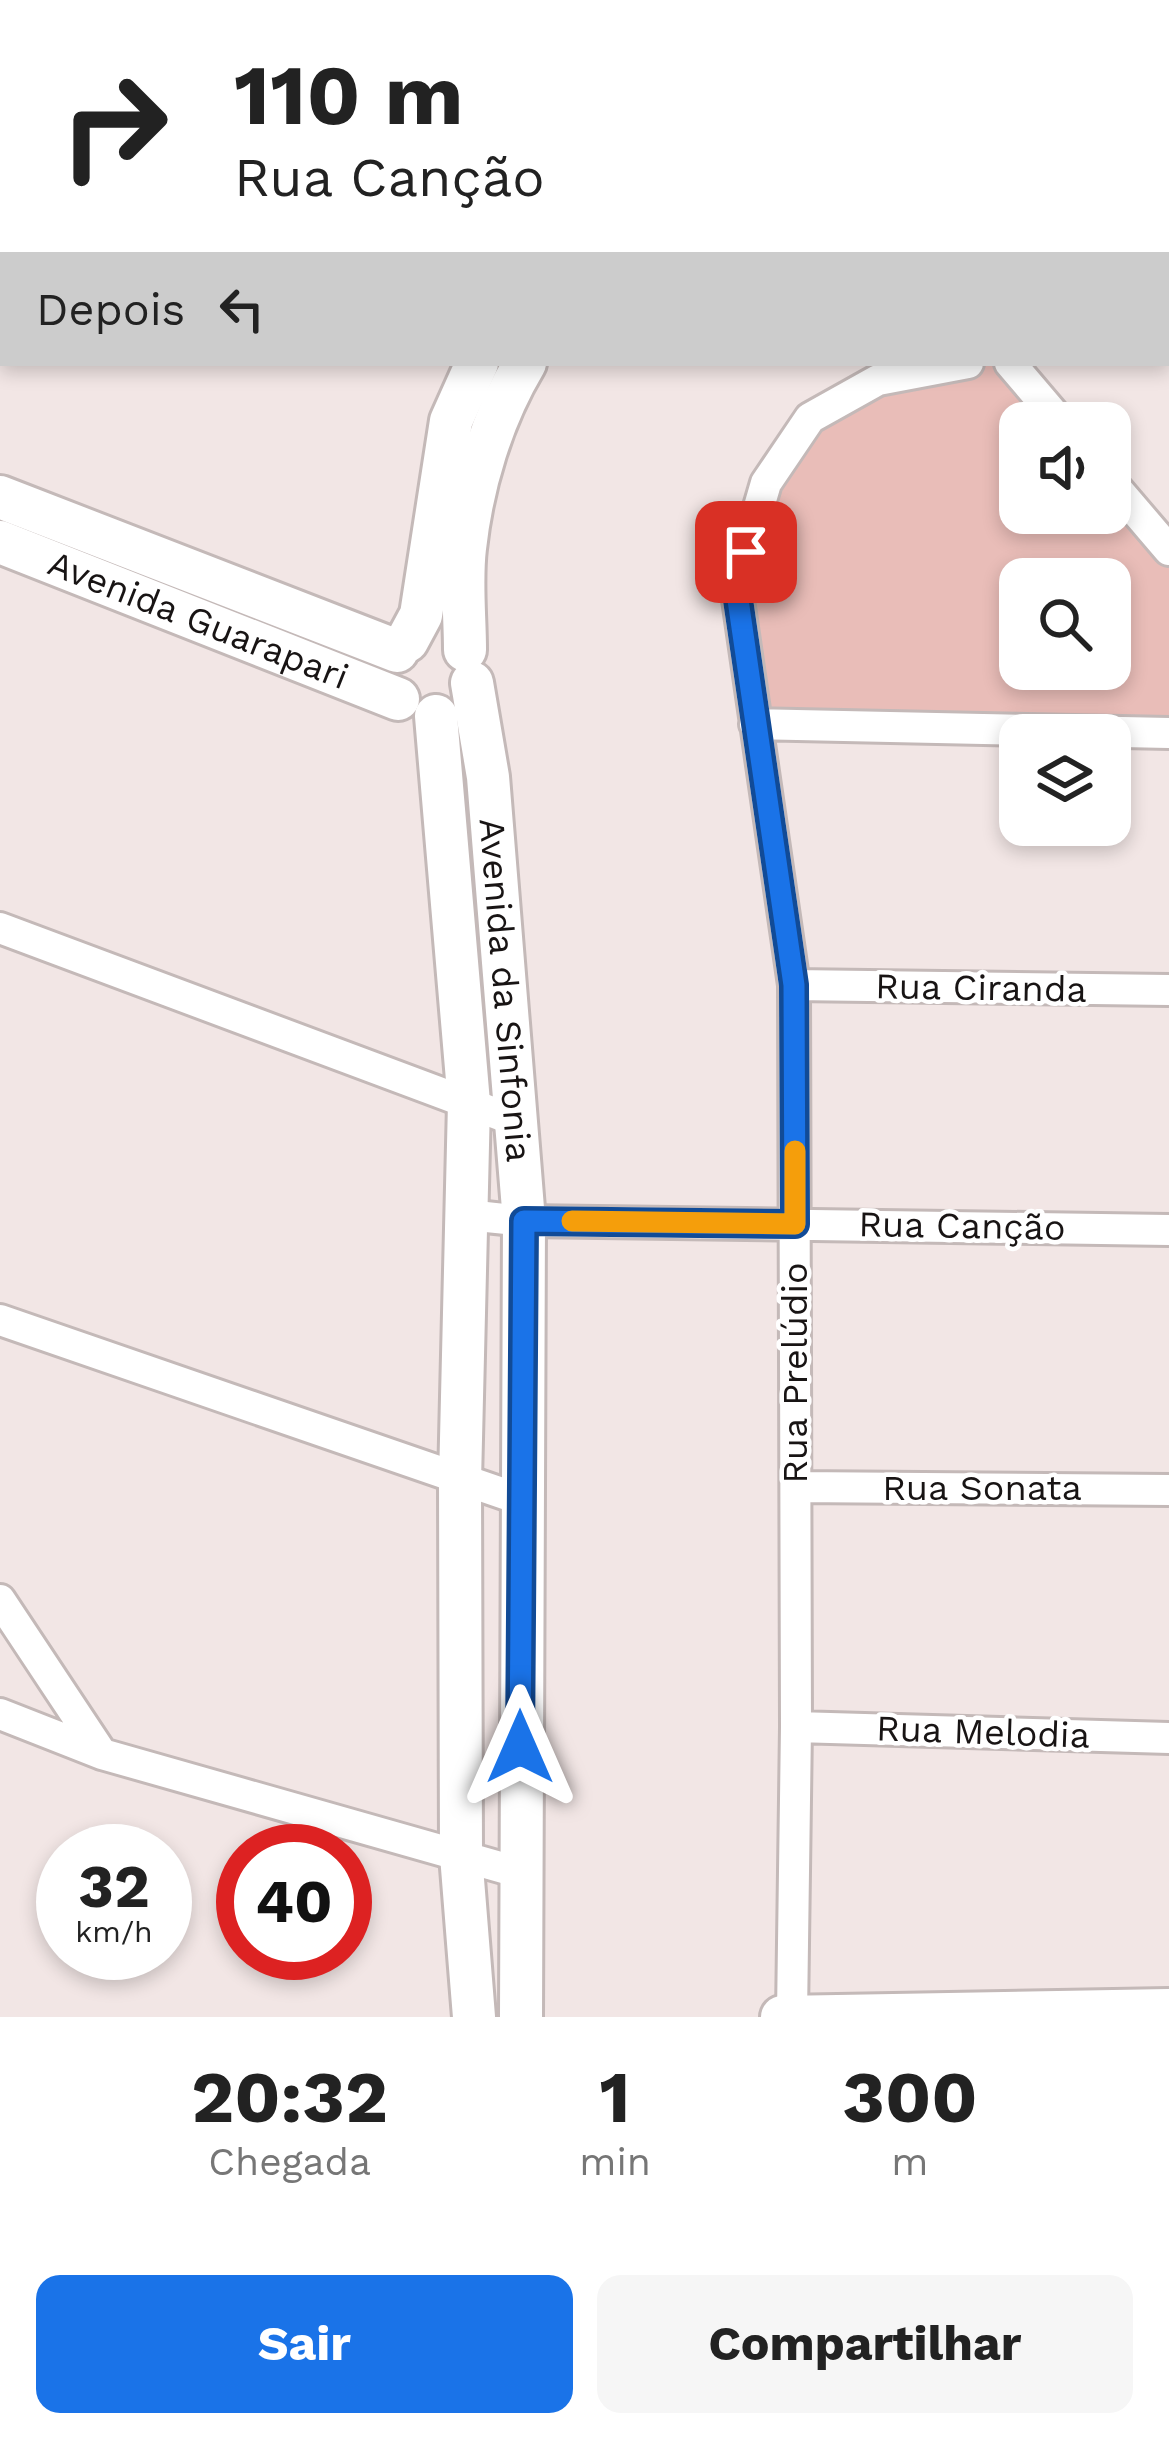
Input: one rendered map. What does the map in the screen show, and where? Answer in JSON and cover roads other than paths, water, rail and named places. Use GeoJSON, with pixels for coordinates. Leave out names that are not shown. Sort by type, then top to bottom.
{"type":"FeatureCollection","features":[{"type":"Feature","properties":{"kind":"street","name":"Avenida da Sinfonia"},"geometry":{"type":"LineString","coordinates":[[474,2017],[461,1855],[460,1481],[469,1103],[417,707],[390,675],[421,615],[451,421],[476,366]]}},
{"type":"Feature","properties":{"kind":"street","name":"Avenida da Sinfonia"},"geometry":{"type":"LineString","coordinates":[[521,2017],[524,1221],[488,777],[469,666],[464,550],[479,471],[523,366]]}},
{"type":"Feature","properties":{"kind":"street","name":"Rua Prelúdio"},"geometry":{"type":"LineString","coordinates":[[787,2016],[796,1727],[794,985],[736,586],[766,483],[810,418],[878,380],[952,366]]}},
{"type":"Feature","properties":{"kind":"street"},"geometry":{"type":"LineString","coordinates":[[1013,366],[1043,402]]}},
{"type":"Feature","properties":{"kind":"street","name":"Avenida Guarapari"},"geometry":{"type":"LineString","coordinates":[[0,497],[402,646]]}},
{"type":"Feature","properties":{"kind":"street"},"geometry":{"type":"LineString","coordinates":[[1131,506],[1169,550]]}},
{"type":"Feature","properties":{"kind":"street","name":"Avenida Guarapari"},"geometry":{"type":"LineString","coordinates":[[0,542],[417,707]]}},
{"type":"Feature","properties":{"kind":"street"},"geometry":{"type":"LineString","coordinates":[[402,646],[418,635],[444,634],[469,666],[460,705],[417,707]]}},
{"type":"Feature","properties":{"kind":"street"},"geometry":{"type":"LineString","coordinates":[[755,724],[1169,734]]}},
{"type":"Feature","properties":{"kind":"street"},"geometry":{"type":"LineString","coordinates":[[0,928],[516,1121]]}},
{"type":"Feature","properties":{"kind":"street","name":"Rua Ciranda"},"geometry":{"type":"LineString","coordinates":[[794,985],[1169,990]]}},
{"type":"Feature","properties":{"kind":"street","name":"Rua Canção"},"geometry":{"type":"LineString","coordinates":[[467,1215],[524,1221],[1169,1230]]}},
{"type":"Feature","properties":{"kind":"street"},"geometry":{"type":"LineString","coordinates":[[0,1320],[522,1500]]}},
{"type":"Feature","properties":{"kind":"street","name":"Rua Sonata"},"geometry":{"type":"LineString","coordinates":[[796,1487],[1169,1490]]}},
{"type":"Feature","properties":{"kind":"street"},"geometry":{"type":"LineString","coordinates":[[0,1600],[102,1754]]}},
{"type":"Feature","properties":{"kind":"street"},"geometry":{"type":"LineString","coordinates":[[0,1714],[102,1754],[521,1873]]}},
{"type":"Feature","properties":{"kind":"street","name":"Rua Melodia"},"geometry":{"type":"LineString","coordinates":[[796,1727],[1169,1738]]}},
{"type":"Feature","properties":{"kind":"street"},"geometry":{"type":"LineString","coordinates":[[787,2016],[1169,2010]]}}]}
